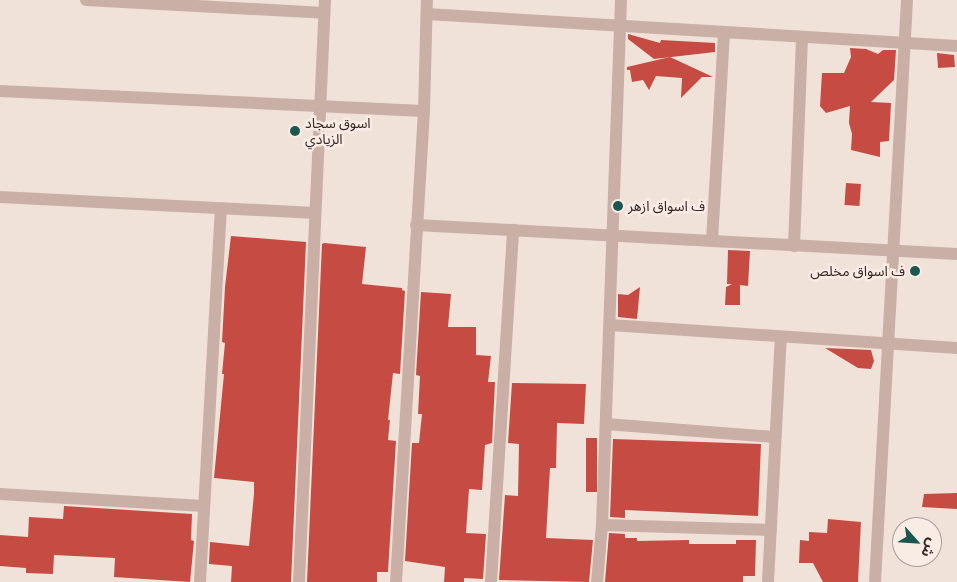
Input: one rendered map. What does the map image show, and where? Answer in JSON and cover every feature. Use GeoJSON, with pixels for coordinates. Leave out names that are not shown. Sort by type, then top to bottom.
{"type":"FeatureCollection","features":[{"type":"Feature","properties":{"kind":"street"},"geometry":{"type":"LineString","coordinates":[[86,0],[324,6],[299,582]]}},
{"type":"Feature","properties":{"kind":"street"},"geometry":{"type":"LineString","coordinates":[[396,582],[424,111],[427,0]]}},
{"type":"Feature","properties":{"kind":"street"},"geometry":{"type":"LineString","coordinates":[[597,582],[602,524],[621,0]]}},
{"type":"Feature","properties":{"kind":"street"},"geometry":{"type":"LineString","coordinates":[[875,582],[907,0]]}},
{"type":"Feature","properties":{"kind":"street"},"geometry":{"type":"LineString","coordinates":[[427,14],[957,46]]}},
{"type":"Feature","properties":{"kind":"street"},"geometry":{"type":"LineString","coordinates":[[712,241],[724,32]]}},
{"type":"Feature","properties":{"kind":"street"},"geometry":{"type":"LineString","coordinates":[[794,246],[802,37]]}},
{"type":"Feature","properties":{"kind":"street"},"geometry":{"type":"LineString","coordinates":[[0,91],[424,111]]}},
{"type":"Feature","properties":{"kind":"street"},"geometry":{"type":"LineString","coordinates":[[0,197],[222,210],[315,213]]}},
{"type":"Feature","properties":{"kind":"street"},"geometry":{"type":"LineString","coordinates":[[200,582],[222,210]]}},
{"type":"Feature","properties":{"kind":"street"},"geometry":{"type":"LineString","coordinates":[[416,224],[957,254]]}},
{"type":"Feature","properties":{"kind":"street"},"geometry":{"type":"LineString","coordinates":[[490,582],[513,230]]}},
{"type":"Feature","properties":{"kind":"street"},"geometry":{"type":"LineString","coordinates":[[610,325],[957,348]]}},
{"type":"Feature","properties":{"kind":"street"},"geometry":{"type":"LineString","coordinates":[[768,582],[781,337]]}},
{"type":"Feature","properties":{"kind":"street"},"geometry":{"type":"LineString","coordinates":[[606,424],[776,437]]}},
{"type":"Feature","properties":{"kind":"street"},"geometry":{"type":"LineString","coordinates":[[0,494],[204,506]]}},
{"type":"Feature","properties":{"kind":"street"},"geometry":{"type":"LineString","coordinates":[[602,524],[771,530]]}},
{"type":"Feature","properties":{"kind":"building"},"geometry":{"type":"Polygon","coordinates":[[[628,34],[660,43],[661,40],[715,43],[715,52],[654,59],[628,39],[628,34]]]}},
{"type":"Feature","properties":{"kind":"building"},"geometry":{"type":"Polygon","coordinates":[[[850,48],[866,49],[878,54],[883,50],[896,50],[894,80],[871,102],[891,103],[889,141],[880,142],[880,157],[851,150],[850,106],[826,113],[820,106],[822,73],[844,73],[851,57],[850,48]]]}},
{"type":"Feature","properties":{"kind":"building"},"geometry":{"type":"Polygon","coordinates":[[[937,53],[954,55],[955,67],[938,68],[937,53]]]}},
{"type":"Feature","properties":{"kind":"building"},"geometry":{"type":"Polygon","coordinates":[[[670,57],[713,77],[702,77],[681,98],[682,78],[656,76],[649,90],[643,80],[632,82],[630,70],[627,70],[627,67],[670,57]]]}},
{"type":"Feature","properties":{"kind":"building"},"geometry":{"type":"Polygon","coordinates":[[[846,183],[861,184],[859,206],[844,205],[846,183]]]}},
{"type":"Feature","properties":{"kind":"building"},"geometry":{"type":"Polygon","coordinates":[[[231,236],[306,242],[291,582],[231,582],[232,566],[209,564],[210,542],[249,546],[254,494],[254,482],[214,478],[224,374],[222,374],[225,343],[222,342],[225,287],[231,236]]]}},
{"type":"Feature","properties":{"kind":"building"},"geometry":{"type":"Polygon","coordinates":[[[322,244],[366,247],[362,284],[402,288],[405,291],[400,374],[393,373],[388,420],[390,420],[388,440],[396,441],[388,572],[377,572],[377,582],[307,582],[322,244]]]}},
{"type":"Feature","properties":{"kind":"building"},"geometry":{"type":"Polygon","coordinates":[[[728,250],[750,251],[748,286],[740,285],[740,305],[725,305],[726,287],[732,284],[727,284],[728,250]]]}},
{"type":"Feature","properties":{"kind":"building"},"geometry":{"type":"Polygon","coordinates":[[[640,287],[637,319],[618,317],[618,294],[628,295],[640,287]]]}},
{"type":"Feature","properties":{"kind":"building"},"geometry":{"type":"Polygon","coordinates":[[[421,292],[451,294],[448,327],[476,327],[476,355],[491,356],[488,382],[495,382],[492,443],[485,445],[482,490],[469,489],[466,533],[486,534],[483,579],[464,578],[464,582],[444,582],[445,567],[405,561],[412,443],[419,443],[422,414],[418,414],[420,376],[416,375],[421,292]]]}},
{"type":"Feature","properties":{"kind":"building"},"geometry":{"type":"Polygon","coordinates":[[[825,348],[871,350],[874,361],[871,369],[858,368],[825,348]]]}},
{"type":"Feature","properties":{"kind":"building"},"geometry":{"type":"Polygon","coordinates":[[[512,383],[586,384],[584,424],[557,423],[556,468],[550,468],[546,538],[593,540],[589,582],[499,580],[505,495],[518,496],[519,444],[508,443],[512,383]]]}},
{"type":"Feature","properties":{"kind":"building"},"geometry":{"type":"Polygon","coordinates":[[[586,438],[597,438],[597,492],[586,492],[586,438]]]}},
{"type":"Feature","properties":{"kind":"building"},"geometry":{"type":"Polygon","coordinates":[[[613,439],[761,444],[758,516],[625,510],[625,518],[610,517],[613,439]]]}},
{"type":"Feature","properties":{"kind":"building"},"geometry":{"type":"Polygon","coordinates":[[[957,493],[957,509],[922,507],[924,494],[957,493]]]}},
{"type":"Feature","properties":{"kind":"building"},"geometry":{"type":"Polygon","coordinates":[[[64,506],[192,514],[191,540],[194,541],[190,582],[114,577],[115,558],[54,555],[53,574],[26,573],[26,568],[0,566],[0,535],[28,537],[29,517],[63,519],[64,506]]]}},
{"type":"Feature","properties":{"kind":"building"},"geometry":{"type":"Polygon","coordinates":[[[828,519],[861,522],[858,582],[823,582],[813,563],[799,563],[800,540],[809,541],[809,532],[827,533],[828,519]]]}},
{"type":"Feature","properties":{"kind":"building"},"geometry":{"type":"Polygon","coordinates":[[[609,533],[625,534],[625,538],[637,538],[637,541],[689,540],[689,544],[736,544],[736,540],[756,540],[755,576],[743,576],[743,582],[605,582],[609,533]]]}},
{"type":"Feature","properties":{"kind":"place","name":"اسوق سجاد الزيادي"},"geometry":{"type":"Point","coordinates":[295,131]}},
{"type":"Feature","properties":{"kind":"place","name":"ف اسواق ازهر"},"geometry":{"type":"Point","coordinates":[618,206]}},
{"type":"Feature","properties":{"kind":"place","name":"ف اسواق مخلص"},"geometry":{"type":"Point","coordinates":[915,271]}}]}
